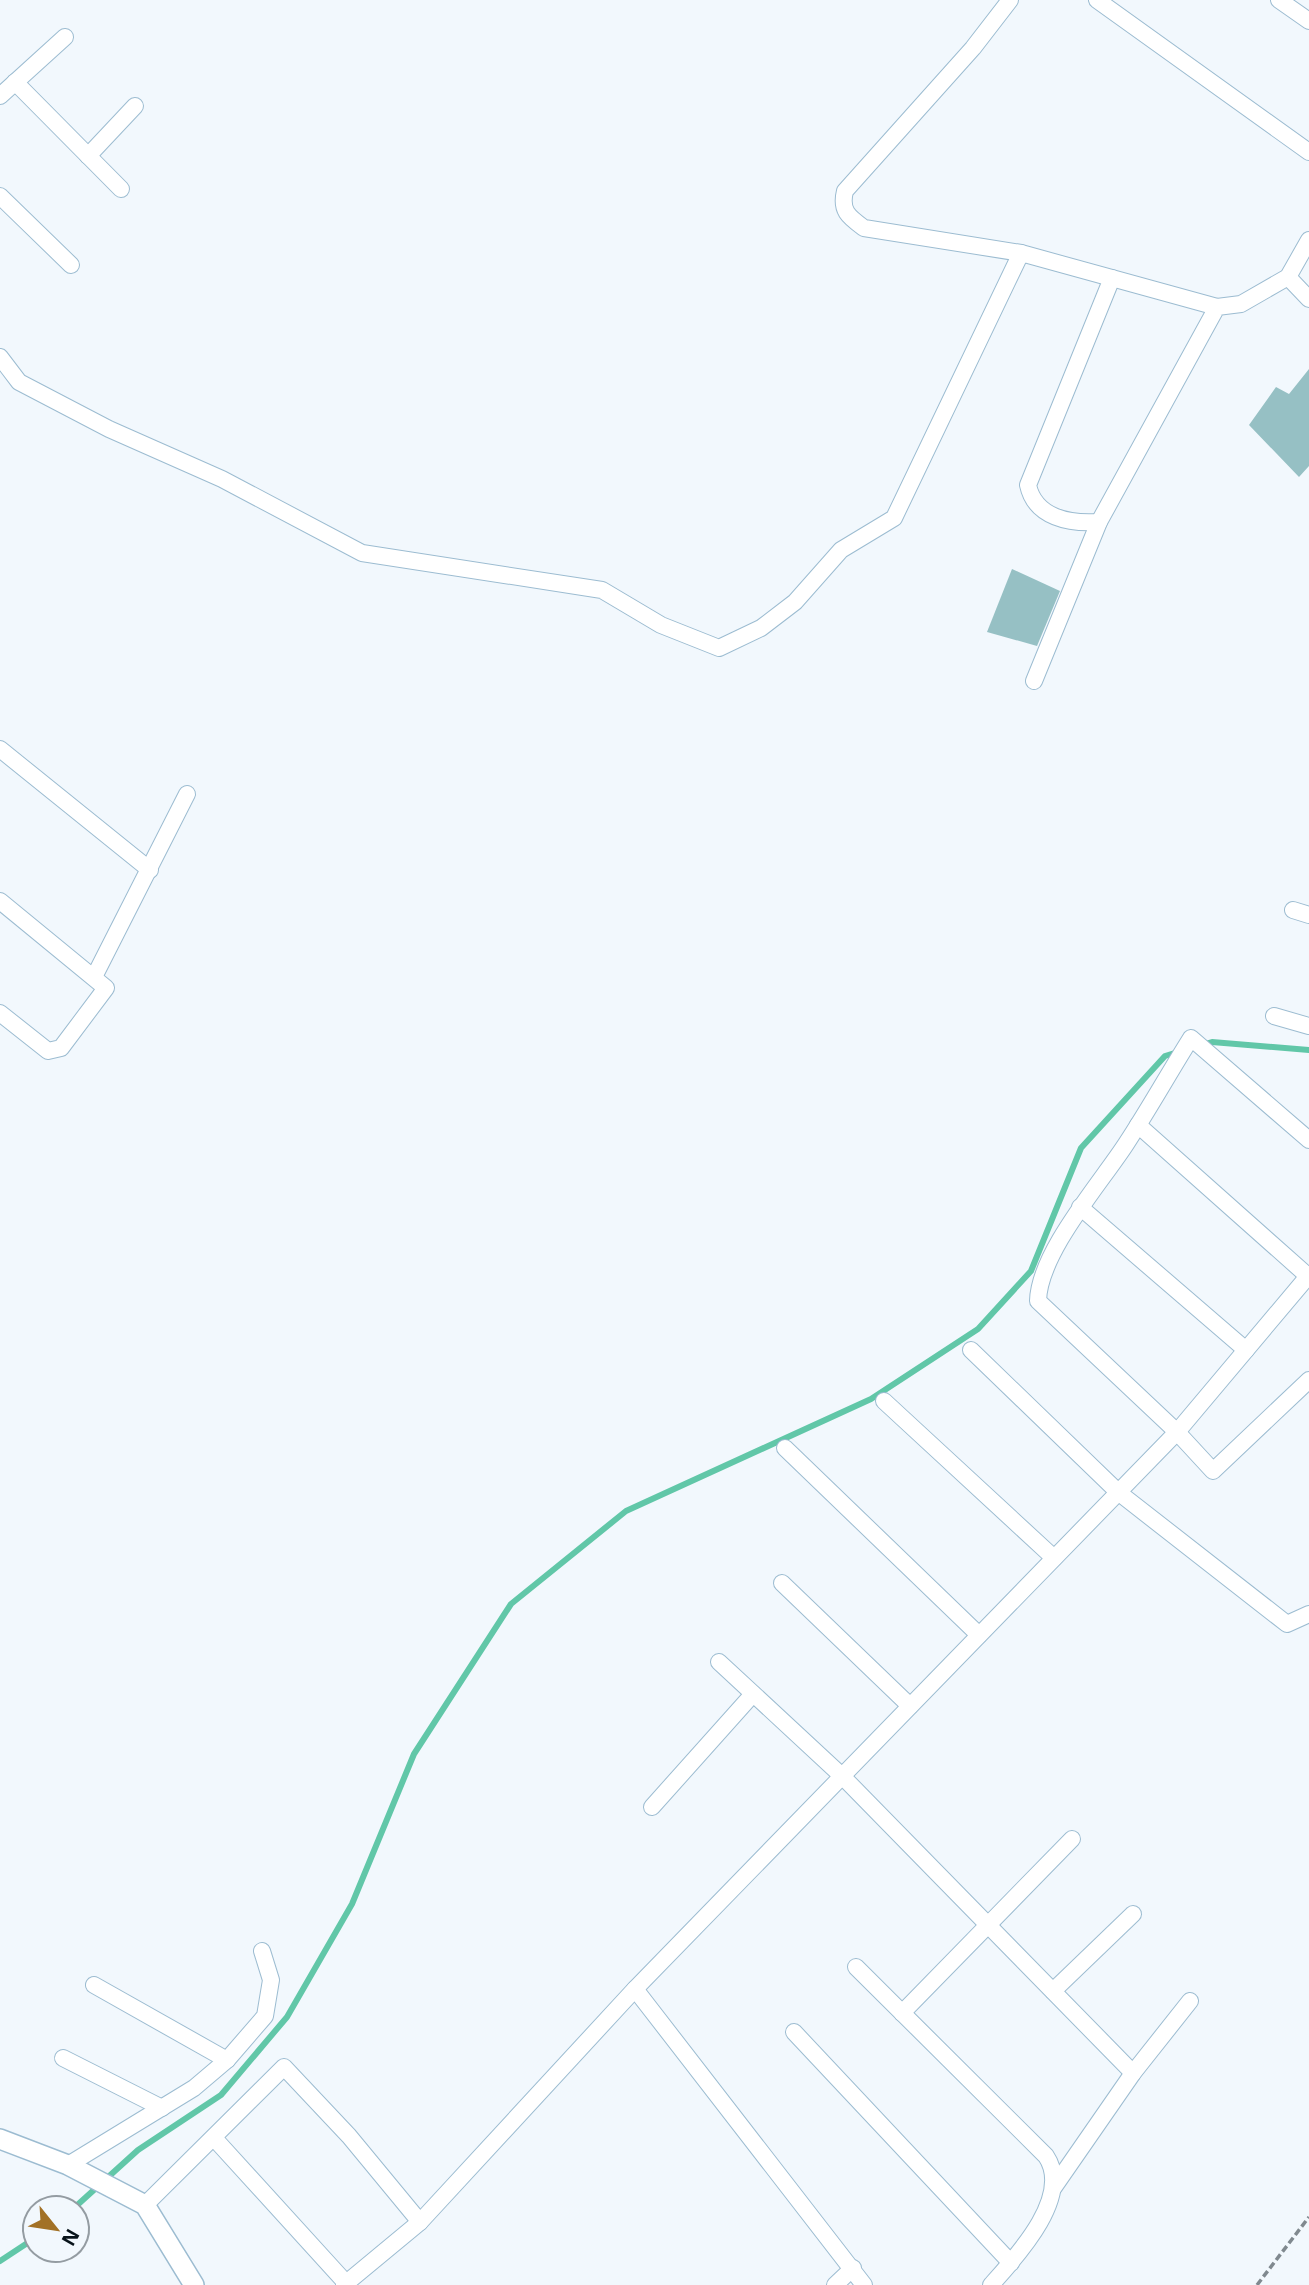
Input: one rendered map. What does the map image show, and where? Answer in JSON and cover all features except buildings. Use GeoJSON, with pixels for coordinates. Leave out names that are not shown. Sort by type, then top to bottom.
{"type":"FeatureCollection","features":[{"type":"Feature","properties":{"kind":"street"},"geometry":{"type":"LineString","coordinates":[[1010,0],[972,48],[845,191],[842,203],[846,215],[864,228],[1021,253],[1217,307],[1241,304],[1288,277],[1309,240]]}},
{"type":"Feature","properties":{"kind":"street"},"geometry":{"type":"LineString","coordinates":[[1097,0],[1309,152]]}},
{"type":"Feature","properties":{"kind":"street"},"geometry":{"type":"LineString","coordinates":[[1279,0],[1309,21]]}},
{"type":"Feature","properties":{"kind":"street"},"geometry":{"type":"LineString","coordinates":[[0,96],[65,37]]}},
{"type":"Feature","properties":{"kind":"street"},"geometry":{"type":"LineString","coordinates":[[15,82],[121,189]]}},
{"type":"Feature","properties":{"kind":"street"},"geometry":{"type":"LineString","coordinates":[[88,156],[135,106]]}},
{"type":"Feature","properties":{"kind":"street"},"geometry":{"type":"LineString","coordinates":[[0,196],[71,265]]}},
{"type":"Feature","properties":{"kind":"street"},"geometry":{"type":"LineString","coordinates":[[2,363],[19,382],[75,412],[222,479],[362,553],[602,590],[661,625],[719,648],[761,628],[795,602],[841,550],[894,518],[1021,253]]}},
{"type":"Feature","properties":{"kind":"street"},"geometry":{"type":"LineString","coordinates":[[1288,277],[1309,299]]}},
{"type":"Feature","properties":{"kind":"street"},"geometry":{"type":"LineString","coordinates":[[1099,522],[1079,524],[1050,516],[1031,500],[1028,485],[1112,278]]}},
{"type":"Feature","properties":{"kind":"street"},"geometry":{"type":"LineString","coordinates":[[1034,681],[1099,522],[1217,307]]}},
{"type":"Feature","properties":{"kind":"street"},"geometry":{"type":"LineString","coordinates":[[0,749],[150,870]]}},
{"type":"Feature","properties":{"kind":"street"},"geometry":{"type":"LineString","coordinates":[[94,977],[187,794]]}},
{"type":"Feature","properties":{"kind":"street"},"geometry":{"type":"LineString","coordinates":[[0,901],[106,988],[61,1048],[48,1051],[0,1013]]}},
{"type":"Feature","properties":{"kind":"street"},"geometry":{"type":"LineString","coordinates":[[1274,1016],[1309,1026]]}},
{"type":"Feature","properties":{"kind":"street"},"geometry":{"type":"LineString","coordinates":[[1309,1140],[1191,1038],[1138,1125],[1080,1207],[1038,1284],[1038,1301],[1177,1432],[1213,1471],[1309,1380]]}},
{"type":"Feature","properties":{"kind":"street"},"geometry":{"type":"LineString","coordinates":[[214,2138],[345,2284],[421,2222],[635,1989],[1177,1432],[1309,1276],[1138,1125]]}},
{"type":"Feature","properties":{"kind":"street"},"geometry":{"type":"LineString","coordinates":[[1080,1207],[1246,1350]]}},
{"type":"Feature","properties":{"kind":"street"},"geometry":{"type":"LineString","coordinates":[[971,1350],[1118,1492],[1287,1624],[1309,1614]]}},
{"type":"Feature","properties":{"kind":"street"},"geometry":{"type":"LineString","coordinates":[[884,1401],[1054,1558]]}},
{"type":"Feature","properties":{"kind":"street"},"geometry":{"type":"LineString","coordinates":[[785,1448],[979,1635]]}},
{"type":"Feature","properties":{"kind":"street"},"geometry":{"type":"LineString","coordinates":[[782,1583],[910,1706]]}},
{"type":"Feature","properties":{"kind":"street"},"geometry":{"type":"LineString","coordinates":[[719,1662],[842,1776],[1133,2073]]}},
{"type":"Feature","properties":{"kind":"street"},"geometry":{"type":"LineString","coordinates":[[652,1807],[753,1694]]}},
{"type":"Feature","properties":{"kind":"street"},"geometry":{"type":"LineString","coordinates":[[902,2013],[1072,1839]]}},
{"type":"Feature","properties":{"kind":"street"},"geometry":{"type":"LineString","coordinates":[[1053,1991],[1133,1914]]}},
{"type":"Feature","properties":{"kind":"street"},"geometry":{"type":"LineString","coordinates":[[68,2165],[194,2088],[227,2060],[265,2016],[271,1980],[262,1951]]}},
{"type":"Feature","properties":{"kind":"street"},"geometry":{"type":"LineString","coordinates":[[856,1967],[1046,2156],[1054,2168],[1053,2189]]}},
{"type":"Feature","properties":{"kind":"street"},"geometry":{"type":"LineString","coordinates":[[93,1986],[227,2060]]}},
{"type":"Feature","properties":{"kind":"street"},"geometry":{"type":"LineString","coordinates":[[635,1989],[864,2285]]}},
{"type":"Feature","properties":{"kind":"street"},"geometry":{"type":"LineString","coordinates":[[991,2285],[1025,2248],[1053,2189],[1133,2073],[1190,2001]]}},
{"type":"Feature","properties":{"kind":"street"},"geometry":{"type":"LineString","coordinates":[[794,2032],[1011,2263]]}},
{"type":"Feature","properties":{"kind":"street"},"geometry":{"type":"LineString","coordinates":[[63,2058],[162,2108]]}},
{"type":"Feature","properties":{"kind":"street"},"geometry":{"type":"LineString","coordinates":[[139,2201],[214,2138],[284,2067],[349,2136],[421,2222]]}},
{"type":"Feature","properties":{"kind":"street"},"geometry":{"type":"LineString","coordinates":[[0,2139],[68,2165],[139,2201],[194,2285]]}},
{"type":"Feature","properties":{"kind":"street"},"geometry":{"type":"LineString","coordinates":[[835,2285],[853,2268]]}},
{"type":"Feature","properties":{"kind":"path"},"geometry":{"type":"LineString","coordinates":[[1257,2285],[1309,2217]]}},
{"type":"Feature","properties":{"kind":"waterway"},"geometry":{"type":"LineString","coordinates":[[1202,1045],[1212,1042],[1309,1050]]}},
{"type":"Feature","properties":{"kind":"waterway"},"geometry":{"type":"LineString","coordinates":[[89,2194],[138,2150],[221,2095],[287,2017],[352,1904],[414,1754],[511,1604],[626,1511],[871,1399],[978,1329],[1031,1271],[1081,1148],[1165,1056],[1178,1052]]}},
{"type":"Feature","properties":{"kind":"waterway"},"geometry":{"type":"LineString","coordinates":[[0,2261],[21,2247]]}}]}
